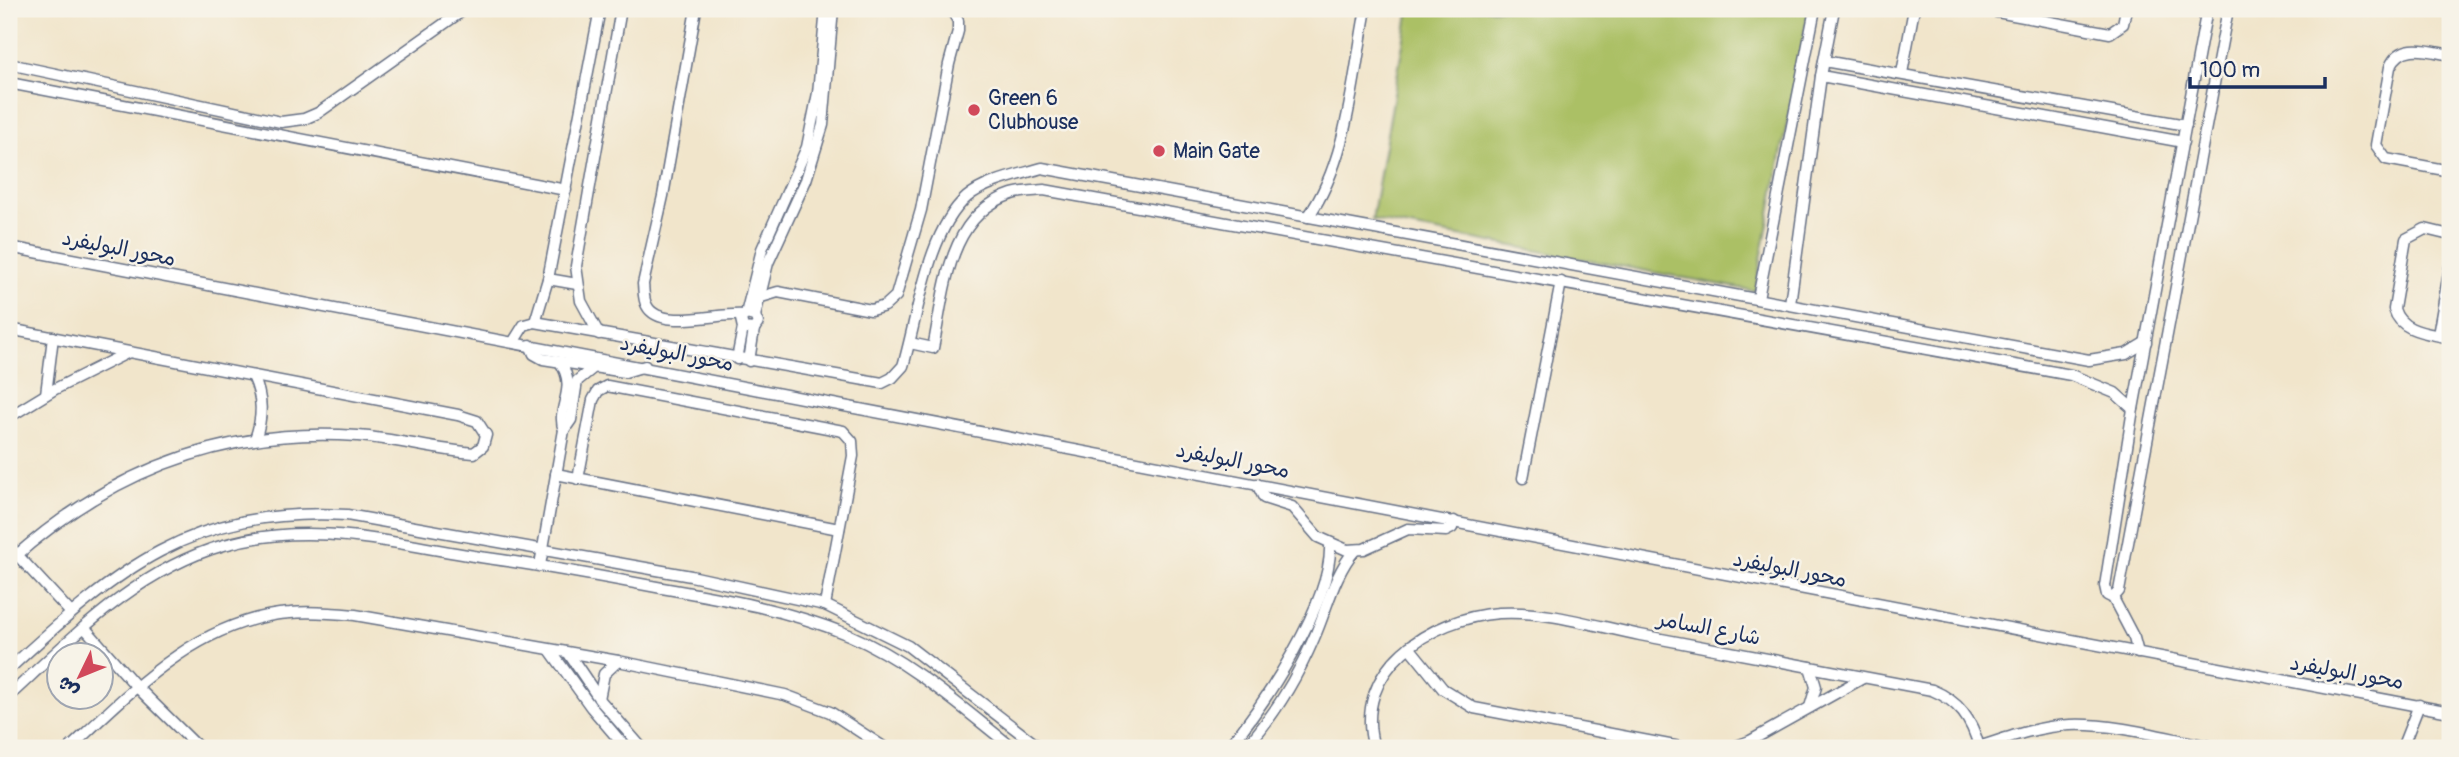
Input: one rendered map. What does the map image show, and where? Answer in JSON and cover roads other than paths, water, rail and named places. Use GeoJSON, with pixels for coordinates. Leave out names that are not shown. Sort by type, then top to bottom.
{"type":"FeatureCollection","features":[{"type":"Feature","properties":{"kind":"street"},"geometry":{"type":"LineString","coordinates":[[9,64],[281,121],[296,121],[325,109],[465,9]]}},
{"type":"Feature","properties":{"kind":"street"},"geometry":{"type":"LineString","coordinates":[[535,322],[548,279],[600,9]]}},
{"type":"Feature","properties":{"kind":"street"},"geometry":{"type":"LineString","coordinates":[[599,334],[584,310],[577,284],[576,266],[621,9]]}},
{"type":"Feature","properties":{"kind":"street"},"geometry":{"type":"LineString","coordinates":[[696,9],[643,293],[650,310],[663,318],[727,315],[746,319],[754,329],[748,361]]}},
{"type":"Feature","properties":{"kind":"street"},"geometry":{"type":"LineString","coordinates":[[812,148],[826,9]]}},
{"type":"Feature","properties":{"kind":"street"},"geometry":{"type":"LineString","coordinates":[[737,359],[767,251],[812,148],[828,93],[833,9]]}},
{"type":"Feature","properties":{"kind":"street"},"geometry":{"type":"LineString","coordinates":[[762,281],[778,292],[871,310],[885,306],[896,296],[921,210],[949,64],[958,31],[958,21],[951,9]]}},
{"type":"Feature","properties":{"kind":"street"},"geometry":{"type":"LineString","coordinates":[[1308,217],[1325,194],[1335,167],[1366,9]]}},
{"type":"Feature","properties":{"kind":"street"},"geometry":{"type":"LineString","coordinates":[[1758,298],[1815,9]]}},
{"type":"Feature","properties":{"kind":"street"},"geometry":{"type":"LineString","coordinates":[[1790,304],[1821,76],[1834,9]]}},
{"type":"Feature","properties":{"kind":"street"},"geometry":{"type":"LineString","coordinates":[[1902,73],[1914,9]]}},
{"type":"Feature","properties":{"kind":"street"},"geometry":{"type":"LineString","coordinates":[[1981,9],[2110,33],[2123,24],[2126,9]]}},
{"type":"Feature","properties":{"kind":"street"},"geometry":{"type":"LineString","coordinates":[[2138,653],[2134,638],[2113,598],[2107,595],[2105,586],[2133,410],[2207,9]]}},
{"type":"Feature","properties":{"kind":"street"},"geometry":{"type":"LineString","coordinates":[[2113,598],[2119,591],[2228,9]]}},
{"type":"Feature","properties":{"kind":"street"},"geometry":{"type":"LineString","coordinates":[[2450,55],[2412,49],[2394,58],[2376,139],[2378,151],[2386,159],[2450,171]]}},
{"type":"Feature","properties":{"kind":"street"},"geometry":{"type":"LineString","coordinates":[[1824,61],[2186,125]]}},
{"type":"Feature","properties":{"kind":"street"},"geometry":{"type":"LineString","coordinates":[[1821,76],[2183,142]]}},
{"type":"Feature","properties":{"kind":"street"},"geometry":{"type":"LineString","coordinates":[[9,83],[566,190]]}},
{"type":"Feature","properties":{"kind":"street"},"geometry":{"type":"LineString","coordinates":[[514,341],[524,325],[535,322],[882,383],[903,366],[936,244],[948,220],[968,196],[1042,168],[2089,360],[2110,359],[2146,342]]}},
{"type":"Feature","properties":{"kind":"street"},"geometry":{"type":"LineString","coordinates":[[910,343],[933,348],[952,256],[965,228],[981,212],[1012,194],[1044,190],[2071,375],[2115,393],[2133,410]]}},
{"type":"Feature","properties":{"kind":"street"},"geometry":{"type":"LineString","coordinates":[[2171,213],[2189,217]]}},
{"type":"Feature","properties":{"kind":"street"},"geometry":{"type":"LineString","coordinates":[[2450,234],[2425,229],[2406,239],[2394,309],[2396,316],[2407,327],[2450,338]]}},
{"type":"Feature","properties":{"kind":"street","name":"محور البوليفرد"},"geometry":{"type":"LineString","coordinates":[[9,247],[1454,521],[1723,576],[2450,712]]}},
{"type":"Feature","properties":{"kind":"street"},"geometry":{"type":"LineString","coordinates":[[746,319],[758,298],[767,251]]}},
{"type":"Feature","properties":{"kind":"street"},"geometry":{"type":"LineString","coordinates":[[2438,335],[2450,267]]}},
{"type":"Feature","properties":{"kind":"street"},"geometry":{"type":"LineString","coordinates":[[548,279],[577,284]]}},
{"type":"Feature","properties":{"kind":"street"},"geometry":{"type":"LineString","coordinates":[[1524,478],[1561,282]]}},
{"type":"Feature","properties":{"kind":"street"},"geometry":{"type":"LineString","coordinates":[[758,298],[778,292]]}},
{"type":"Feature","properties":{"kind":"street"},"geometry":{"type":"LineString","coordinates":[[9,329],[469,418],[481,425],[486,435],[483,446],[474,453],[355,435],[255,439],[185,454],[141,472],[79,509],[13,559]]}},
{"type":"Feature","properties":{"kind":"street"},"geometry":{"type":"LineString","coordinates":[[46,394],[53,337]]}},
{"type":"Feature","properties":{"kind":"street"},"geometry":{"type":"LineString","coordinates":[[530,345],[537,357],[560,362],[625,372],[645,366]]}},
{"type":"Feature","properties":{"kind":"street"},"geometry":{"type":"LineString","coordinates":[[9,417],[46,394],[127,352]]}},
{"type":"Feature","properties":{"kind":"street"},"geometry":{"type":"LineString","coordinates":[[560,362],[569,384],[569,408]]}},
{"type":"Feature","properties":{"kind":"street"},"geometry":{"type":"LineString","coordinates":[[540,565],[564,430],[562,419],[569,408],[577,381],[594,368]]}},
{"type":"Feature","properties":{"kind":"street"},"geometry":{"type":"LineString","coordinates":[[253,376],[262,414],[255,439]]}},
{"type":"Feature","properties":{"kind":"street"},"geometry":{"type":"LineString","coordinates":[[578,479],[593,400],[598,391],[612,386],[836,429],[849,436],[853,456],[825,605]]}},
{"type":"Feature","properties":{"kind":"street"},"geometry":{"type":"LineString","coordinates":[[556,474],[839,529]]}},
{"type":"Feature","properties":{"kind":"street"},"geometry":{"type":"LineString","coordinates":[[1257,484],[1261,496],[1292,507],[1318,537],[1330,544],[1355,550]]}},
{"type":"Feature","properties":{"kind":"street"},"geometry":{"type":"LineString","coordinates":[[9,668],[120,574],[169,546],[219,527],[272,517],[308,513],[347,515],[691,576],[825,605],[908,646],[1040,748]]}},
{"type":"Feature","properties":{"kind":"street"},"geometry":{"type":"LineString","coordinates":[[1245,748],[1293,681],[1315,637],[1341,569],[1355,550],[1408,529],[1446,531],[1452,528],[1454,521]]}},
{"type":"Feature","properties":{"kind":"street"},"geometry":{"type":"LineString","coordinates":[[9,695],[129,590],[176,563],[224,545],[274,534],[350,534],[765,606],[816,622],[863,642],[901,663],[1013,748]]}},
{"type":"Feature","properties":{"kind":"street"},"geometry":{"type":"LineString","coordinates":[[1228,748],[1269,694],[1303,632],[1328,570],[1330,544]]}},
{"type":"Feature","properties":{"kind":"street"},"geometry":{"type":"LineString","coordinates":[[9,546],[13,559],[71,613]]}},
{"type":"Feature","properties":{"kind":"street"},"geometry":{"type":"LineString","coordinates":[[70,748],[136,686],[187,649],[218,632],[289,613],[355,615],[618,661],[785,695],[830,712],[885,748]]}},
{"type":"Feature","properties":{"kind":"street","name":"شارع السامر"},"geometry":{"type":"LineString","coordinates":[[1374,748],[1371,722],[1377,688],[1384,674],[1409,647],[1426,634],[1457,620],[1528,613],[1932,690],[1949,698],[1968,718],[1978,748]]}},
{"type":"Feature","properties":{"kind":"street"},"geometry":{"type":"LineString","coordinates":[[84,627],[136,686],[199,748]]}},
{"type":"Feature","properties":{"kind":"street"},"geometry":{"type":"LineString","coordinates":[[1409,647],[1443,689],[1475,708],[1685,748]]}},
{"type":"Feature","properties":{"kind":"street"},"geometry":{"type":"LineString","coordinates":[[550,650],[591,707],[626,748]]}},
{"type":"Feature","properties":{"kind":"street"},"geometry":{"type":"LineString","coordinates":[[569,654],[600,700],[642,748]]}},
{"type":"Feature","properties":{"kind":"street"},"geometry":{"type":"LineString","coordinates":[[20,658],[34,673]]}},
{"type":"Feature","properties":{"kind":"street"},"geometry":{"type":"LineString","coordinates":[[600,700],[604,674],[618,661]]}},
{"type":"Feature","properties":{"kind":"street"},"geometry":{"type":"LineString","coordinates":[[1810,667],[1816,687],[1810,707]]}},
{"type":"Feature","properties":{"kind":"street"},"geometry":{"type":"LineString","coordinates":[[1731,748],[1863,677]]}},
{"type":"Feature","properties":{"kind":"street"},"geometry":{"type":"LineString","coordinates":[[2402,748],[2419,705]]}},
{"type":"Feature","properties":{"kind":"street"},"geometry":{"type":"LineString","coordinates":[[1978,748],[2051,727],[2084,725],[2220,748]]}},
{"type":"Feature","properties":{"kind":"place","name":"Green 6 Clubhouse"},"geometry":{"type":"Point","coordinates":[974,110]}},
{"type":"Feature","properties":{"kind":"place","name":"Main Gate"},"geometry":{"type":"Point","coordinates":[1159,151]}}]}
